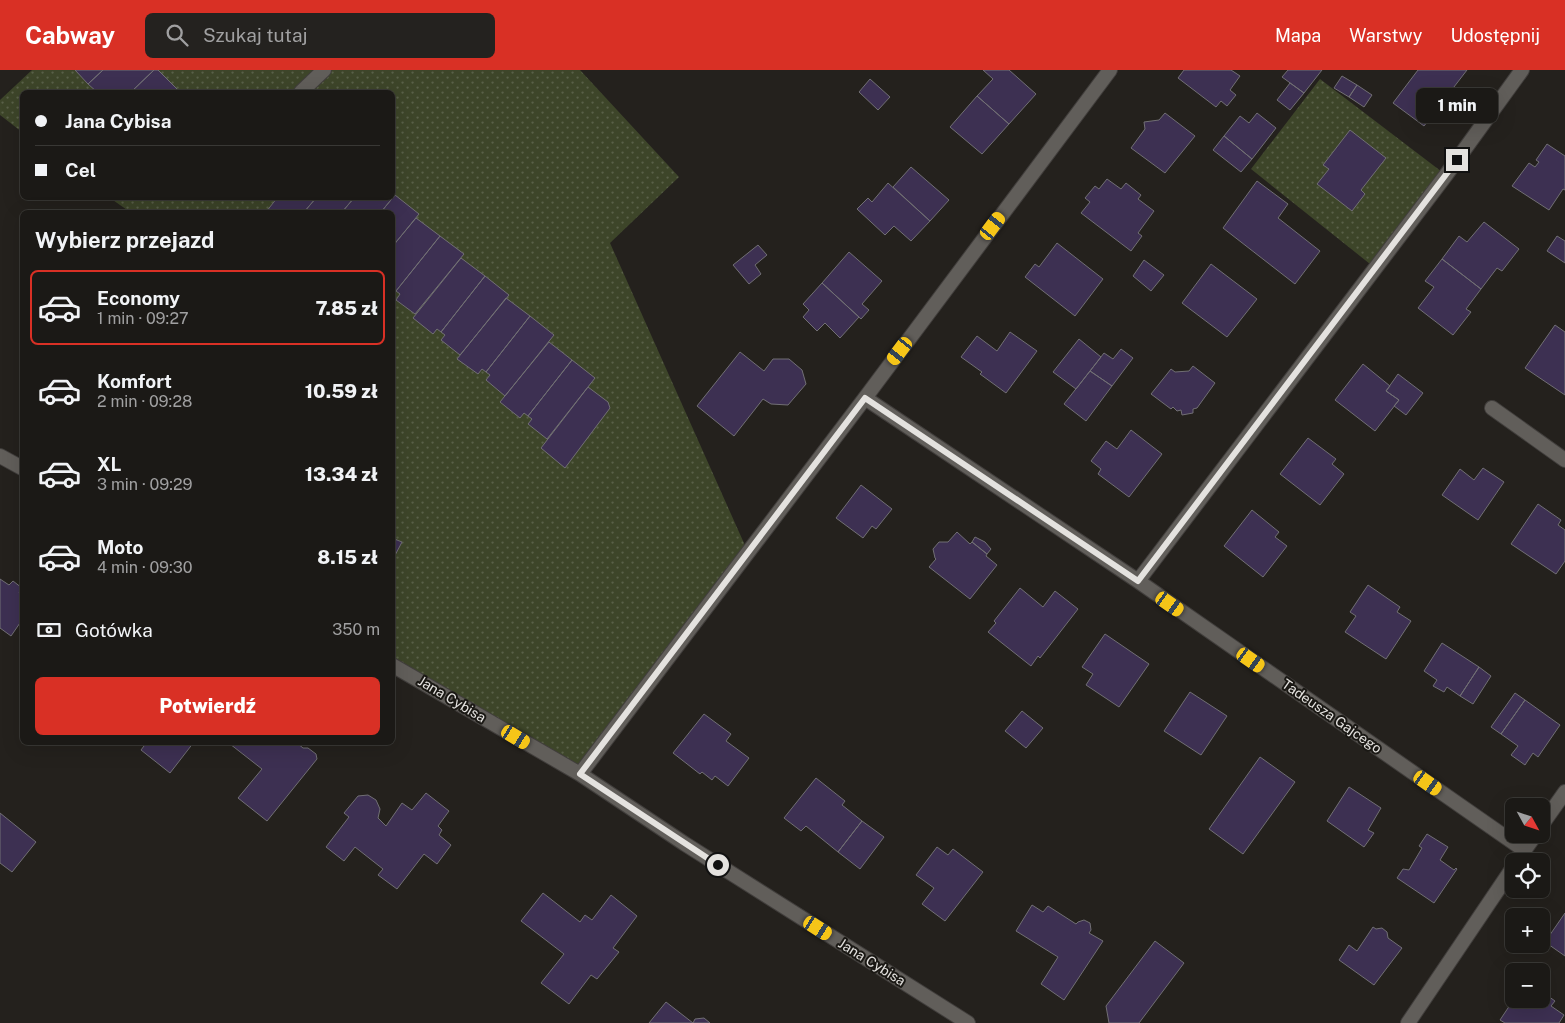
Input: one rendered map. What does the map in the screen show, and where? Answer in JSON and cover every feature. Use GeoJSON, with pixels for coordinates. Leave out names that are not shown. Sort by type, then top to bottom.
{"type":"FeatureCollection","features":[{"type":"Feature","properties":{"kind":"street"},"geometry":{"type":"LineString","coordinates":[[303,90],[324,70]]}},
{"type":"Feature","properties":{"kind":"street"},"geometry":{"type":"LineString","coordinates":[[580,774],[865,398],[1110,70]]}},
{"type":"Feature","properties":{"kind":"street"},"geometry":{"type":"LineString","coordinates":[[1138,581],[1446,175],[1522,70]]}},
{"type":"Feature","properties":{"kind":"street","name":"Tadeusza Gajcego"},"geometry":{"type":"LineString","coordinates":[[865,398],[1138,581],[1517,853]]}},
{"type":"Feature","properties":{"kind":"street"},"geometry":{"type":"LineString","coordinates":[[1492,408],[1565,460]]}},
{"type":"Feature","properties":{"kind":"street"},"geometry":{"type":"LineString","coordinates":[[0,456],[20,467]]}},
{"type":"Feature","properties":{"kind":"street","name":"Jana Cybisa"},"geometry":{"type":"LineString","coordinates":[[395,667],[580,774],[685,844],[968,1023]]}},
{"type":"Feature","properties":{"kind":"street"},"geometry":{"type":"LineString","coordinates":[[1550,813],[1565,792]]}},
{"type":"Feature","properties":{"kind":"street"},"geometry":{"type":"LineString","coordinates":[[1408,1023],[1505,879]]}},
{"type":"Feature","properties":{"kind":"green space"},"geometry":{"type":"Polygon","coordinates":[[[32,70],[580,70],[679,177],[610,243],[748,552],[580,774],[395,666],[395,210],[127,210],[113,200],[395,200],[395,90],[20,90],[20,130],[0,115],[0,100],[32,70]]]}},
{"type":"Feature","properties":{"kind":"green space"},"geometry":{"type":"Polygon","coordinates":[[[1320,79],[1446,175],[1375,268],[1251,169],[1320,79]]]}},
{"type":"Feature","properties":{"kind":"building"},"geometry":{"type":"Polygon","coordinates":[[[75,70],[103,70],[88,84],[75,70]]]}},
{"type":"Feature","properties":{"kind":"building"},"geometry":{"type":"Polygon","coordinates":[[[103,70],[154,70],[133,90],[95,90],[88,84],[103,70]]]}},
{"type":"Feature","properties":{"kind":"building"},"geometry":{"type":"Polygon","coordinates":[[[154,70],[158,70],[178,90],[133,90],[154,70]]]}},
{"type":"Feature","properties":{"kind":"building"},"geometry":{"type":"Polygon","coordinates":[[[983,70],[1009,70],[1036,94],[1009,124],[977,96],[993,79],[983,70]]]}},
{"type":"Feature","properties":{"kind":"building"},"geometry":{"type":"Polygon","coordinates":[[[1184,70],[1231,70],[1240,76],[1230,90],[1236,95],[1227,106],[1221,101],[1216,107],[1178,78],[1184,70]]]}},
{"type":"Feature","properties":{"kind":"building"},"geometry":{"type":"Polygon","coordinates":[[[1288,70],[1322,70],[1304,93],[1282,77],[1288,70]]]}},
{"type":"Feature","properties":{"kind":"building"},"geometry":{"type":"Polygon","coordinates":[[[1418,70],[1467,70],[1424,126],[1393,103],[1418,70]]]}},
{"type":"Feature","properties":{"kind":"building"},"geometry":{"type":"Polygon","coordinates":[[[1342,76],[1357,85],[1349,97],[1334,88],[1342,76]]]}},
{"type":"Feature","properties":{"kind":"building"},"geometry":{"type":"Polygon","coordinates":[[[870,79],[890,97],[878,110],[859,92],[870,79]]]}},
{"type":"Feature","properties":{"kind":"building"},"geometry":{"type":"Polygon","coordinates":[[[1290,83],[1304,93],[1290,110],[1277,100],[1290,83]]]}},
{"type":"Feature","properties":{"kind":"building"},"geometry":{"type":"Polygon","coordinates":[[[1357,85],[1372,95],[1364,107],[1349,97],[1357,85]]]}},
{"type":"Feature","properties":{"kind":"building"},"geometry":{"type":"Polygon","coordinates":[[[977,96],[1009,124],[982,154],[950,127],[977,96]]]}},
{"type":"Feature","properties":{"kind":"building"},"geometry":{"type":"Polygon","coordinates":[[[1165,113],[1195,136],[1165,173],[1131,148],[1145,129],[1144,122],[1159,120],[1165,113]]]}},
{"type":"Feature","properties":{"kind":"building"},"geometry":{"type":"Polygon","coordinates":[[[1257,113],[1276,128],[1252,159],[1224,136],[1240,116],[1249,123],[1257,113]]]}},
{"type":"Feature","properties":{"kind":"building"},"geometry":{"type":"Polygon","coordinates":[[[1350,130],[1386,158],[1361,190],[1365,194],[1352,211],[1317,184],[1329,169],[1323,165],[1350,130]]]}},
{"type":"Feature","properties":{"kind":"building"},"geometry":{"type":"Polygon","coordinates":[[[1224,136],[1252,159],[1241,172],[1213,150],[1224,136]]]}},
{"type":"Feature","properties":{"kind":"building"},"geometry":{"type":"Polygon","coordinates":[[[1547,144],[1565,156],[1565,190],[1563,189],[1549,210],[1512,186],[1529,163],[1535,167],[1539,162],[1536,160],[1547,144]]]}},
{"type":"Feature","properties":{"kind":"building"},"geometry":{"type":"Polygon","coordinates":[[[911,167],[949,200],[930,221],[893,187],[911,167]]]}},
{"type":"Feature","properties":{"kind":"building"},"geometry":{"type":"Polygon","coordinates":[[[1107,179],[1121,189],[1126,183],[1141,195],[1138,199],[1154,211],[1138,233],[1142,236],[1131,251],[1081,213],[1090,202],[1085,198],[1095,186],[1099,189],[1107,179]]]}},
{"type":"Feature","properties":{"kind":"building"},"geometry":{"type":"Polygon","coordinates":[[[1257,181],[1288,204],[1278,218],[1320,251],[1295,284],[1223,228],[1257,181]]]}},
{"type":"Feature","properties":{"kind":"building"},"geometry":{"type":"Polygon","coordinates":[[[888,183],[930,221],[911,241],[894,226],[885,235],[857,209],[868,198],[872,202],[888,183]]]}},
{"type":"Feature","properties":{"kind":"building"},"geometry":{"type":"Polygon","coordinates":[[[395,195],[419,214],[395,243],[395,210],[383,210],[391,200],[395,200],[395,195]]]}},
{"type":"Feature","properties":{"kind":"building"},"geometry":{"type":"Polygon","coordinates":[[[275,200],[314,200],[306,210],[268,210],[275,200]]]}},
{"type":"Feature","properties":{"kind":"building"},"geometry":{"type":"Polygon","coordinates":[[[314,200],[352,200],[344,210],[306,210],[314,200]]]}},
{"type":"Feature","properties":{"kind":"building"},"geometry":{"type":"Polygon","coordinates":[[[352,200],[391,200],[383,210],[344,210],[352,200]]]}},
{"type":"Feature","properties":{"kind":"building"},"geometry":{"type":"Polygon","coordinates":[[[416,218],[440,236],[396,291],[395,290],[395,243],[416,218]]]}},
{"type":"Feature","properties":{"kind":"building"},"geometry":{"type":"Polygon","coordinates":[[[1484,222],[1519,249],[1502,271],[1497,268],[1481,289],[1442,259],[1459,236],[1467,242],[1484,222]]]}},
{"type":"Feature","properties":{"kind":"building"},"geometry":{"type":"Polygon","coordinates":[[[440,236],[464,254],[415,314],[396,300],[400,294],[396,291],[440,236]]]}},
{"type":"Feature","properties":{"kind":"building"},"geometry":{"type":"Polygon","coordinates":[[[1557,236],[1565,241],[1565,263],[1547,251],[1557,236]]]}},
{"type":"Feature","properties":{"kind":"building"},"geometry":{"type":"Polygon","coordinates":[[[1057,243],[1103,279],[1075,316],[1025,277],[1035,264],[1039,267],[1057,243]]]}},
{"type":"Feature","properties":{"kind":"building"},"geometry":{"type":"Polygon","coordinates":[[[758,245],[767,255],[755,265],[761,274],[749,284],[733,265],[758,245]]]}},
{"type":"Feature","properties":{"kind":"building"},"geometry":{"type":"Polygon","coordinates":[[[849,252],[882,281],[862,304],[869,310],[861,319],[822,283],[849,252]]]}},
{"type":"Feature","properties":{"kind":"building"},"geometry":{"type":"Polygon","coordinates":[[[461,258],[485,276],[441,332],[437,329],[433,334],[413,318],[461,258]]]}},
{"type":"Feature","properties":{"kind":"building"},"geometry":{"type":"Polygon","coordinates":[[[1442,259],[1481,289],[1466,309],[1471,312],[1453,335],[1418,308],[1434,287],[1425,281],[1442,259]]]}},
{"type":"Feature","properties":{"kind":"building"},"geometry":{"type":"Polygon","coordinates":[[[1144,260],[1164,275],[1151,291],[1133,276],[1144,260]]]}},
{"type":"Feature","properties":{"kind":"building"},"geometry":{"type":"Polygon","coordinates":[[[1211,264],[1257,299],[1227,337],[1182,303],[1211,264]]]}},
{"type":"Feature","properties":{"kind":"building"},"geometry":{"type":"Polygon","coordinates":[[[485,276],[509,295],[460,355],[441,340],[445,335],[441,332],[485,276]]]}},
{"type":"Feature","properties":{"kind":"building"},"geometry":{"type":"Polygon","coordinates":[[[822,283],[859,317],[840,338],[825,323],[817,331],[803,317],[809,310],[803,304],[822,283]]]}},
{"type":"Feature","properties":{"kind":"building"},"geometry":{"type":"Polygon","coordinates":[[[506,298],[530,316],[486,372],[482,369],[478,374],[457,359],[506,298]]]}},
{"type":"Feature","properties":{"kind":"building"},"geometry":{"type":"Polygon","coordinates":[[[530,316],[554,335],[505,396],[486,380],[490,375],[486,372],[530,316]]]}},
{"type":"Feature","properties":{"kind":"building"},"geometry":{"type":"Polygon","coordinates":[[[1555,325],[1565,332],[1565,395],[1525,368],[1555,325]]]}},
{"type":"Feature","properties":{"kind":"building"},"geometry":{"type":"Polygon","coordinates":[[[1010,332],[1037,351],[1006,393],[961,357],[977,336],[997,351],[1010,332]]]}},
{"type":"Feature","properties":{"kind":"building"},"geometry":{"type":"Polygon","coordinates":[[[1079,339],[1101,357],[1076,389],[1053,372],[1079,339]]]}},
{"type":"Feature","properties":{"kind":"building"},"geometry":{"type":"Polygon","coordinates":[[[549,342],[572,360],[528,416],[524,413],[520,418],[500,402],[549,342]]]}},
{"type":"Feature","properties":{"kind":"building"},"geometry":{"type":"Polygon","coordinates":[[[1121,349],[1133,358],[1112,386],[1090,371],[1104,353],[1113,359],[1121,349]]]}},
{"type":"Feature","properties":{"kind":"building"},"geometry":{"type":"Polygon","coordinates":[[[740,352],[764,371],[773,359],[789,359],[802,370],[806,384],[788,405],[771,404],[763,399],[734,436],[697,406],[740,352]]]}},
{"type":"Feature","properties":{"kind":"building"},"geometry":{"type":"Polygon","coordinates":[[[572,360],[595,378],[547,439],[528,424],[532,419],[528,416],[572,360]]]}},
{"type":"Feature","properties":{"kind":"building"},"geometry":{"type":"Polygon","coordinates":[[[1363,364],[1390,386],[1386,391],[1399,400],[1375,431],[1335,400],[1363,364]]]}},
{"type":"Feature","properties":{"kind":"building"},"geometry":{"type":"Polygon","coordinates":[[[1193,366],[1215,383],[1197,408],[1193,409],[1193,413],[1182,415],[1181,410],[1177,411],[1173,407],[1171,409],[1151,394],[1171,369],[1175,372],[1189,371],[1193,366]]]}},
{"type":"Feature","properties":{"kind":"building"},"geometry":{"type":"Polygon","coordinates":[[[1090,371],[1112,386],[1086,421],[1064,404],[1090,371]]]}},
{"type":"Feature","properties":{"kind":"building"},"geometry":{"type":"Polygon","coordinates":[[[1398,374],[1423,393],[1406,415],[1394,406],[1399,400],[1386,391],[1398,374]]]}},
{"type":"Feature","properties":{"kind":"building"},"geometry":{"type":"Polygon","coordinates":[[[588,387],[608,402],[610,408],[565,468],[541,448],[588,387]]]}},
{"type":"Feature","properties":{"kind":"building"},"geometry":{"type":"Polygon","coordinates":[[[1131,430],[1162,454],[1129,497],[1098,474],[1101,469],[1091,461],[1106,441],[1117,449],[1131,430]]]}},
{"type":"Feature","properties":{"kind":"building"},"geometry":{"type":"Polygon","coordinates":[[[1308,438],[1336,459],[1332,464],[1344,474],[1320,505],[1280,474],[1308,438]]]}},
{"type":"Feature","properties":{"kind":"building"},"geometry":{"type":"Polygon","coordinates":[[[1483,468],[1504,482],[1478,520],[1442,495],[1460,469],[1474,480],[1483,468]]]}},
{"type":"Feature","properties":{"kind":"building"},"geometry":{"type":"Polygon","coordinates":[[[861,485],[892,509],[876,529],[872,526],[863,538],[836,518],[861,485]]]}},
{"type":"Feature","properties":{"kind":"building"},"geometry":{"type":"Polygon","coordinates":[[[1538,504],[1561,520],[1558,525],[1565,530],[1565,561],[1556,574],[1511,544],[1538,504]]]}},
{"type":"Feature","properties":{"kind":"building"},"geometry":{"type":"Polygon","coordinates":[[[1252,510],[1279,532],[1275,537],[1287,546],[1263,577],[1224,546],[1252,510]]]}},
{"type":"Feature","properties":{"kind":"building"},"geometry":{"type":"Polygon","coordinates":[[[957,532],[970,544],[972,542],[987,554],[986,556],[997,565],[970,599],[929,567],[936,559],[933,549],[939,542],[948,542],[957,532]]]}},
{"type":"Feature","properties":{"kind":"building"},"geometry":{"type":"Polygon","coordinates":[[[975,537],[985,542],[991,549],[987,554],[972,542],[975,537]]]}},
{"type":"Feature","properties":{"kind":"building"},"geometry":{"type":"Polygon","coordinates":[[[395,539],[402,542],[395,555],[395,539]]]}},
{"type":"Feature","properties":{"kind":"building"},"geometry":{"type":"Polygon","coordinates":[[[0,579],[9,585],[13,581],[20,586],[20,623],[11,636],[0,628],[0,579]]]}},
{"type":"Feature","properties":{"kind":"building"},"geometry":{"type":"Polygon","coordinates":[[[1368,585],[1400,607],[1397,612],[1411,621],[1386,659],[1345,632],[1356,616],[1350,612],[1368,585]]]}},
{"type":"Feature","properties":{"kind":"building"},"geometry":{"type":"Polygon","coordinates":[[[1020,588],[1043,607],[1055,591],[1078,609],[1040,658],[1038,656],[1031,666],[988,632],[996,623],[994,621],[1020,588]]]}},
{"type":"Feature","properties":{"kind":"building"},"geometry":{"type":"Polygon","coordinates":[[[1105,634],[1149,664],[1119,707],[1086,685],[1093,674],[1082,667],[1105,634]]]}},
{"type":"Feature","properties":{"kind":"building"},"geometry":{"type":"Polygon","coordinates":[[[1442,643],[1479,667],[1460,696],[1447,687],[1444,692],[1433,686],[1437,680],[1424,671],[1442,643]]]}},
{"type":"Feature","properties":{"kind":"building"},"geometry":{"type":"Polygon","coordinates":[[[1479,667],[1491,676],[1473,704],[1460,696],[1479,667]]]}},
{"type":"Feature","properties":{"kind":"building"},"geometry":{"type":"Polygon","coordinates":[[[1190,692],[1227,716],[1201,755],[1164,731],[1190,692]]]}},
{"type":"Feature","properties":{"kind":"building"},"geometry":{"type":"Polygon","coordinates":[[[1515,693],[1525,700],[1501,734],[1491,727],[1515,693]]]}},
{"type":"Feature","properties":{"kind":"building"},"geometry":{"type":"Polygon","coordinates":[[[1525,700],[1560,725],[1538,757],[1533,753],[1525,765],[1511,755],[1518,746],[1501,734],[1525,700]]]}},
{"type":"Feature","properties":{"kind":"building"},"geometry":{"type":"Polygon","coordinates":[[[1022,711],[1043,728],[1026,748],[1005,731],[1022,711]]]}},
{"type":"Feature","properties":{"kind":"building"},"geometry":{"type":"Polygon","coordinates":[[[704,714],[731,734],[726,741],[749,758],[728,786],[715,776],[712,780],[702,772],[700,774],[673,753],[704,714]]]}},
{"type":"Feature","properties":{"kind":"building"},"geometry":{"type":"Polygon","coordinates":[[[145,745],[192,745],[170,773],[141,750],[145,745]]]}},
{"type":"Feature","properties":{"kind":"building"},"geometry":{"type":"Polygon","coordinates":[[[231,745],[299,745],[316,754],[317,759],[267,821],[238,798],[262,769],[231,745]]]}},
{"type":"Feature","properties":{"kind":"building"},"geometry":{"type":"Polygon","coordinates":[[[1260,757],[1295,782],[1243,854],[1209,829],[1260,757]]]}},
{"type":"Feature","properties":{"kind":"building"},"geometry":{"type":"Polygon","coordinates":[[[816,778],[845,801],[842,805],[862,821],[838,852],[806,826],[801,831],[784,818],[816,778]]]}},
{"type":"Feature","properties":{"kind":"building"},"geometry":{"type":"Polygon","coordinates":[[[1349,787],[1381,808],[1368,830],[1374,833],[1364,847],[1327,821],[1349,787]]]}},
{"type":"Feature","properties":{"kind":"building"},"geometry":{"type":"Polygon","coordinates":[[[426,793],[449,811],[438,826],[442,830],[439,835],[451,845],[437,864],[424,854],[397,889],[378,875],[383,869],[355,847],[344,861],[326,847],[349,817],[344,813],[358,796],[368,795],[376,800],[380,809],[378,818],[386,826],[402,803],[412,810],[426,793]]]}},
{"type":"Feature","properties":{"kind":"building"},"geometry":{"type":"Polygon","coordinates":[[[0,813],[36,842],[12,872],[0,863],[0,813]]]}},
{"type":"Feature","properties":{"kind":"building"},"geometry":{"type":"Polygon","coordinates":[[[862,821],[884,837],[860,869],[838,852],[862,821]]]}},
{"type":"Feature","properties":{"kind":"building"},"geometry":{"type":"Polygon","coordinates":[[[1427,834],[1448,847],[1440,860],[1454,870],[1457,869],[1434,903],[1397,878],[1403,869],[1409,870],[1422,848],[1419,846],[1427,834]]]}},
{"type":"Feature","properties":{"kind":"building"},"geometry":{"type":"Polygon","coordinates":[[[937,847],[948,855],[953,849],[983,872],[945,921],[922,904],[934,888],[916,875],[937,847]]]}},
{"type":"Feature","properties":{"kind":"building"},"geometry":{"type":"Polygon","coordinates":[[[543,893],[580,922],[585,915],[592,920],[611,895],[637,916],[613,948],[619,952],[597,979],[591,975],[569,1004],[541,983],[564,954],[521,921],[543,893]]]}},
{"type":"Feature","properties":{"kind":"building"},"geometry":{"type":"Polygon","coordinates":[[[1032,905],[1043,912],[1048,906],[1076,924],[1084,920],[1090,923],[1091,930],[1089,933],[1103,941],[1064,1000],[1041,984],[1058,957],[1016,931],[1032,905]]]}},
{"type":"Feature","properties":{"kind":"building"},"geometry":{"type":"Polygon","coordinates":[[[1565,913],[1565,956],[1550,946],[1550,935],[1565,913]]]}},
{"type":"Feature","properties":{"kind":"building"},"geometry":{"type":"Polygon","coordinates":[[[1373,927],[1376,929],[1382,928],[1387,932],[1388,938],[1402,948],[1374,985],[1339,960],[1349,945],[1357,951],[1373,927]]]}},
{"type":"Feature","properties":{"kind":"building"},"geometry":{"type":"Polygon","coordinates":[[[1155,941],[1184,963],[1139,1023],[1109,1023],[1106,1006],[1155,941]]]}},
{"type":"Feature","properties":{"kind":"building"},"geometry":{"type":"Polygon","coordinates":[[[1550,997],[1555,1001],[1551,1006],[1564,1015],[1559,1023],[1505,1023],[1500,1020],[1508,1008],[1550,1008],[1550,997]]]}},
{"type":"Feature","properties":{"kind":"building"},"geometry":{"type":"Polygon","coordinates":[[[666,1002],[693,1023],[649,1023],[666,1002]]]}},
{"type":"Feature","properties":{"kind":"building"},"geometry":{"type":"Polygon","coordinates":[[[704,1018],[710,1023],[693,1023],[695,1019],[704,1018]]]}},
{"type":"Feature","properties":{"kind":"route"},"geometry":{"type":"LineString","coordinates":[[718,865],[580,774],[865,398],[1138,581],[1457,160]]}}]}
